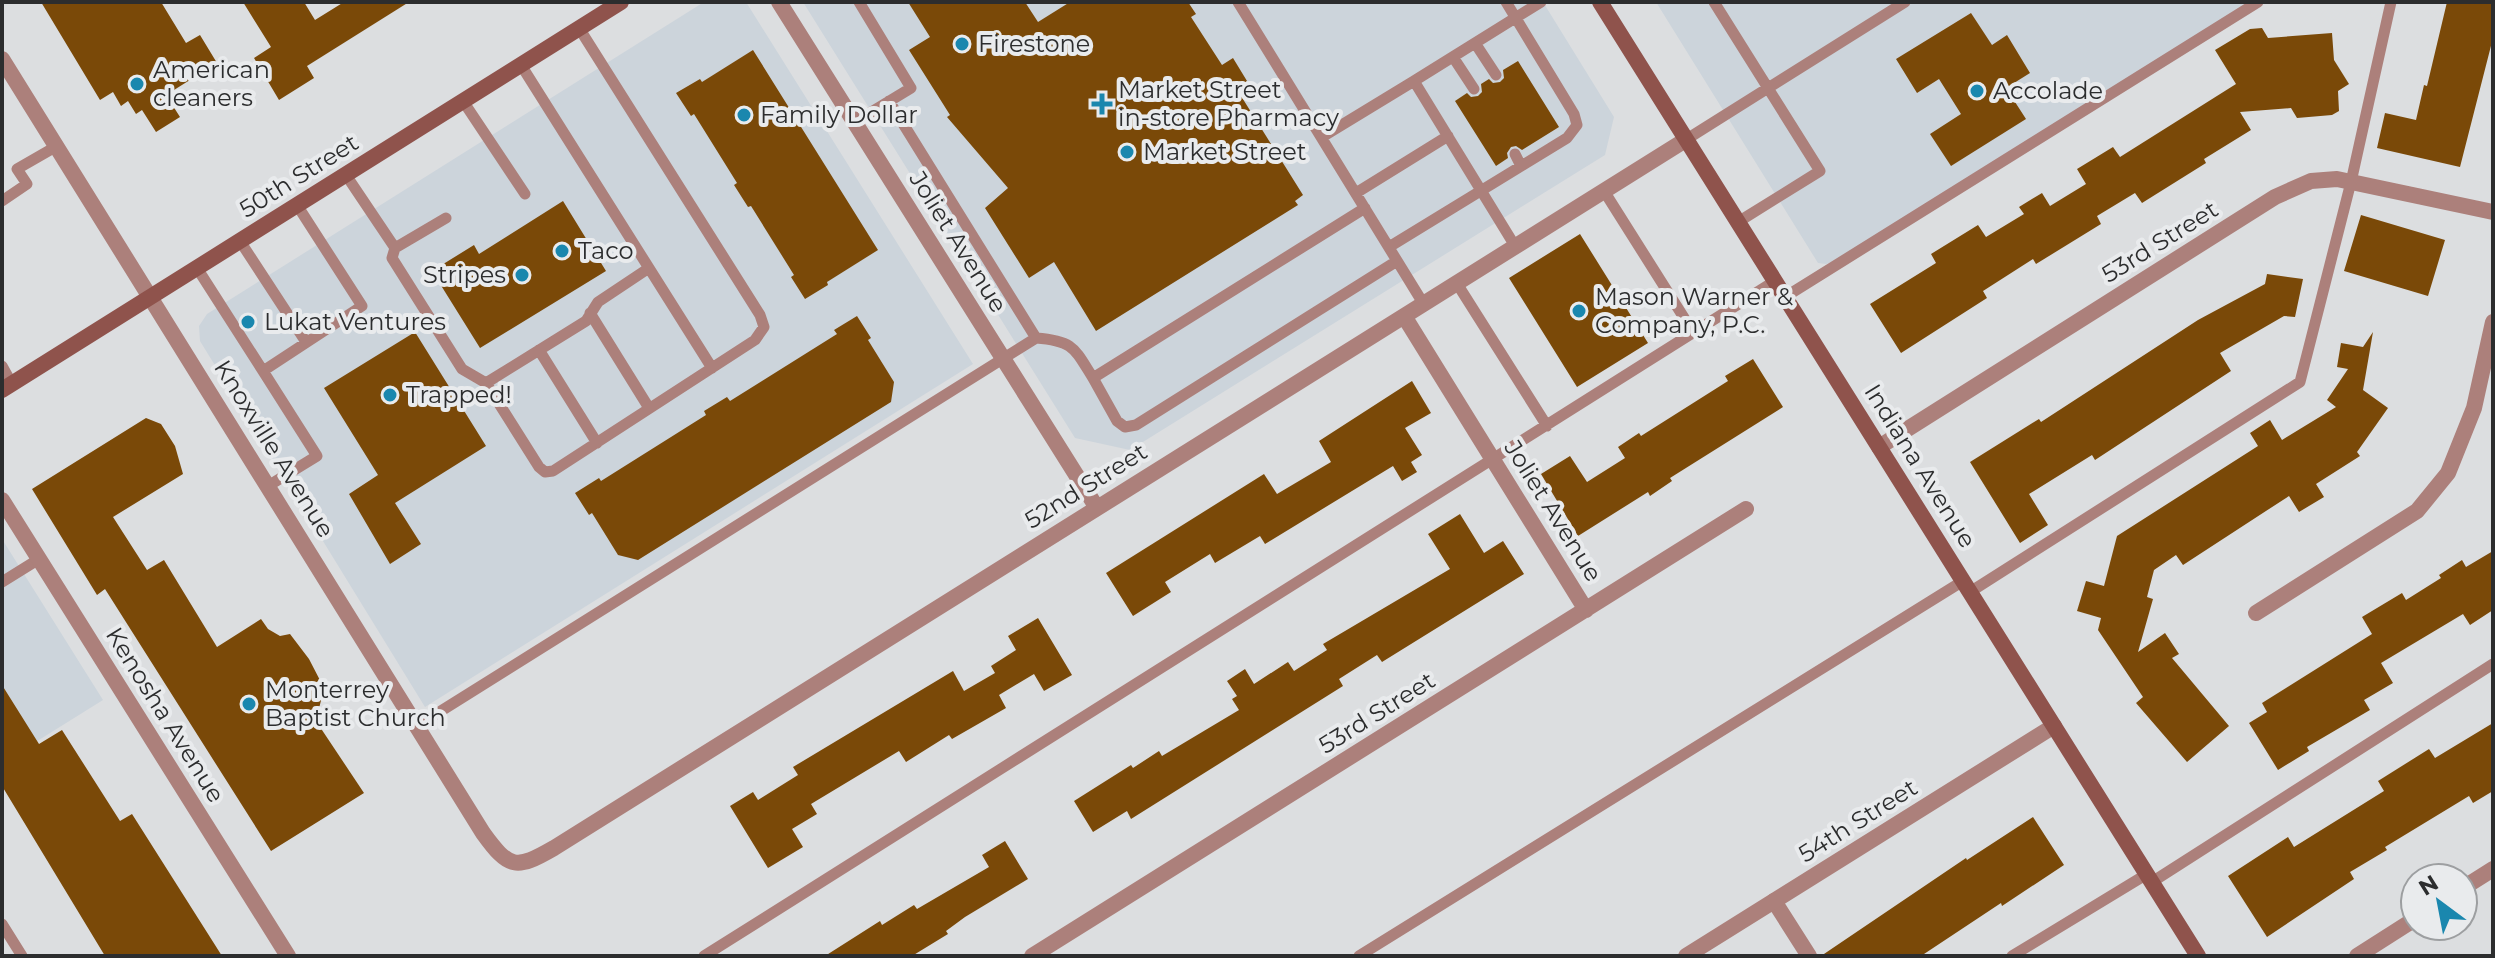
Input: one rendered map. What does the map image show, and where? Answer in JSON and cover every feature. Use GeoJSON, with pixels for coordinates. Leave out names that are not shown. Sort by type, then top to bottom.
{"type":"FeatureCollection","features":[{"type":"Feature","properties":{"kind":"main road","name":"50th Street"},"geometry":{"type":"LineString","coordinates":[[7,387],[621,2]]}},
{"type":"Feature","properties":{"kind":"main road","name":"Indiana Avenue"},"geometry":{"type":"LineString","coordinates":[[1600,2],[2198,956]]}},
{"type":"Feature","properties":{"kind":"street","name":"Joliet Avenue"},"geometry":{"type":"LineString","coordinates":[[779,2],[1097,508]]}},
{"type":"Feature","properties":{"kind":"street","name":"Knoxville Avenue"},"geometry":{"type":"LineString","coordinates":[[2,59],[483,833],[499,855],[508,861]]}},
{"type":"Feature","properties":{"kind":"street","name":"52nd Street"},"geometry":{"type":"LineString","coordinates":[[508,861],[519,864],[531,862],[554,848],[1687,139]]}},
{"type":"Feature","properties":{"kind":"street","name":"53rd Street"},"geometry":{"type":"LineString","coordinates":[[1879,447],[2275,197],[2311,181],[2337,179],[2493,212]]}},
{"type":"Feature","properties":{"kind":"street","name":"Joliet Avenue"},"geometry":{"type":"LineString","coordinates":[[1404,316],[1586,610]]}},
{"type":"Feature","properties":{"kind":"street"},"geometry":{"type":"LineString","coordinates":[[2256,613],[2417,511],[2441,483],[2474,408],[2493,322]]}},
{"type":"Feature","properties":{"kind":"street","name":"Kenosha Avenue"},"geometry":{"type":"LineString","coordinates":[[2,500],[288,956]]}},
{"type":"Feature","properties":{"kind":"street","name":"53rd Street"},"geometry":{"type":"LineString","coordinates":[[1032,956],[1746,509]]}},
{"type":"Feature","properties":{"kind":"street","name":"54th Street"},"geometry":{"type":"LineString","coordinates":[[1686,956],[2054,726]]}},
{"type":"Feature","properties":{"kind":"street"},"geometry":{"type":"LineString","coordinates":[[1774,901],[1809,956]]}},
{"type":"Feature","properties":{"kind":"street"},"geometry":{"type":"LineString","coordinates":[[2357,956],[2399,929]]}},
{"type":"Feature","properties":{"kind":"lane"},"geometry":{"type":"LineString","coordinates":[[855,122],[911,88],[859,2]]}},
{"type":"Feature","properties":{"kind":"lane"},"geometry":{"type":"LineString","coordinates":[[1238,2],[1423,303]]}},
{"type":"Feature","properties":{"kind":"lane"},"geometry":{"type":"LineString","coordinates":[[1389,247],[1544,153],[1567,138],[1577,125],[1574,114],[1506,2]]}},
{"type":"Feature","properties":{"kind":"lane"},"geometry":{"type":"LineString","coordinates":[[1322,137],[1541,2]]}},
{"type":"Feature","properties":{"kind":"lane"},"geometry":{"type":"LineString","coordinates":[[1714,2],[1820,171],[1738,222]]}},
{"type":"Feature","properties":{"kind":"lane"},"geometry":{"type":"LineString","coordinates":[[1687,139],[1905,2]]}},
{"type":"Feature","properties":{"kind":"lane"},"geometry":{"type":"LineString","coordinates":[[1785,297],[2258,2]]}},
{"type":"Feature","properties":{"kind":"lane"},"geometry":{"type":"LineString","coordinates":[[1359,956],[2300,382],[2351,182],[2391,2]]}},
{"type":"Feature","properties":{"kind":"lane"},"geometry":{"type":"LineString","coordinates":[[446,218],[395,248],[392,258],[462,369],[486,383],[545,472],[553,471],[755,340],[764,327],[760,315],[579,28]]}},
{"type":"Feature","properties":{"kind":"lane"},"geometry":{"type":"LineString","coordinates":[[1475,43],[1496,75]]}},
{"type":"Feature","properties":{"kind":"lane"},"geometry":{"type":"LineString","coordinates":[[1453,57],[1474,89]]}},
{"type":"Feature","properties":{"kind":"lane"},"geometry":{"type":"LineString","coordinates":[[521,65],[712,368]]}},
{"type":"Feature","properties":{"kind":"lane"},"geometry":{"type":"LineString","coordinates":[[1414,81],[1515,246]]}},
{"type":"Feature","properties":{"kind":"lane"},"geometry":{"type":"LineString","coordinates":[[463,101],[525,194]]}},
{"type":"Feature","properties":{"kind":"lane"},"geometry":{"type":"LineString","coordinates":[[889,101],[1036,338]]}},
{"type":"Feature","properties":{"kind":"lane"},"geometry":{"type":"LineString","coordinates":[[1356,193],[1448,136]]}},
{"type":"Feature","properties":{"kind":"lane"},"geometry":{"type":"LineString","coordinates":[[1536,141],[1544,153]]}},
{"type":"Feature","properties":{"kind":"lane"},"geometry":{"type":"LineString","coordinates":[[2,201],[27,184],[17,169],[57,146]]}},
{"type":"Feature","properties":{"kind":"lane"},"geometry":{"type":"LineString","coordinates":[[1515,154],[1521,166]]}},
{"type":"Feature","properties":{"kind":"lane"},"geometry":{"type":"LineString","coordinates":[[346,175],[395,248]]}},
{"type":"Feature","properties":{"kind":"lane"},"geometry":{"type":"LineString","coordinates":[[1604,191],[1693,332]]}},
{"type":"Feature","properties":{"kind":"lane"},"geometry":{"type":"LineString","coordinates":[[263,371],[362,306],[297,205]]}},
{"type":"Feature","properties":{"kind":"lane"},"geometry":{"type":"LineString","coordinates":[[1093,378],[1365,208]]}},
{"type":"Feature","properties":{"kind":"lane"},"geometry":{"type":"LineString","coordinates":[[240,241],[306,342]]}},
{"type":"Feature","properties":{"kind":"lane"},"geometry":{"type":"LineString","coordinates":[[417,726],[1036,338],[1056,339],[1075,349],[1117,421],[1125,427],[1136,425],[1397,261]]}},
{"type":"Feature","properties":{"kind":"lane"},"geometry":{"type":"LineString","coordinates":[[197,268],[317,456],[268,486]]}},
{"type":"Feature","properties":{"kind":"lane"},"geometry":{"type":"LineString","coordinates":[[486,383],[586,321],[598,302],[649,268]]}},
{"type":"Feature","properties":{"kind":"lane"},"geometry":{"type":"LineString","coordinates":[[704,956],[1775,281]]}},
{"type":"Feature","properties":{"kind":"lane"},"geometry":{"type":"LineString","coordinates":[[1456,282],[1547,426]]}},
{"type":"Feature","properties":{"kind":"lane"},"geometry":{"type":"LineString","coordinates":[[590,313],[649,408]]}},
{"type":"Feature","properties":{"kind":"lane"},"geometry":{"type":"LineString","coordinates":[[539,350],[597,443]]}},
{"type":"Feature","properties":{"kind":"lane"},"geometry":{"type":"LineString","coordinates":[[2,366],[7,387]]}},
{"type":"Feature","properties":{"kind":"lane"},"geometry":{"type":"LineString","coordinates":[[2,582],[39,559]]}},
{"type":"Feature","properties":{"kind":"lane"},"geometry":{"type":"LineString","coordinates":[[2012,956],[2149,878],[2493,664]]}},
{"type":"Feature","properties":{"kind":"lane"},"geometry":{"type":"LineString","coordinates":[[2,924],[22,956]]}},
{"type":"Feature","properties":{"kind":"shaded area"},"geometry":{"type":"Polygon","coordinates":[[[704,2],[746,2],[973,364],[425,707],[200,341],[199,326],[207,314],[704,2]]]}},
{"type":"Feature","properties":{"kind":"shaded area"},"geometry":{"type":"Polygon","coordinates":[[[803,2],[1543,2],[1614,117],[1605,155],[1130,450],[1075,438],[803,2]]]}},
{"type":"Feature","properties":{"kind":"shaded area"},"geometry":{"type":"Polygon","coordinates":[[[1656,2],[2251,2],[1839,260],[1826,264],[1818,263],[1656,2]]]}},
{"type":"Feature","properties":{"kind":"shaded area"},"geometry":{"type":"Polygon","coordinates":[[[2,539],[103,700],[2,763],[2,539]]]}},
{"type":"Feature","properties":{"kind":"building"},"geometry":{"type":"Polygon","coordinates":[[[41,2],[161,2],[186,43],[200,35],[217,63],[166,95],[180,117],[156,132],[142,110],[136,114],[128,101],[121,106],[113,92],[100,100],[41,2]]]}},
{"type":"Feature","properties":{"kind":"building"},"geometry":{"type":"Polygon","coordinates":[[[243,2],[304,2],[315,20],[344,2],[409,2],[307,66],[314,78],[279,100],[254,58],[271,47],[243,2]]]}},
{"type":"Feature","properties":{"kind":"building","name":"Market Street"},"geometry":{"type":"Polygon","coordinates":[[[908,2],[1025,2],[1038,22],[1070,2],[1188,2],[1196,14],[1191,17],[1222,65],[1233,58],[1247,81],[1236,88],[1303,195],[1295,201],[1298,205],[1096,331],[1054,262],[1029,278],[985,208],[1008,188],[947,117],[950,115],[909,50],[930,37],[908,2]]]}},
{"type":"Feature","properties":{"kind":"building"},"geometry":{"type":"Polygon","coordinates":[[[2447,2],[2493,2],[2493,38],[2460,167],[2377,148],[2385,113],[2416,120],[2447,2]]]}},
{"type":"Feature","properties":{"kind":"building","name":"Accolade"},"geometry":{"type":"Polygon","coordinates":[[[1971,13],[1992,45],[2007,35],[2030,73],[2006,88],[2026,119],[1951,166],[1930,134],[1961,114],[1939,79],[1917,93],[1896,59],[1971,13]]]}},
{"type":"Feature","properties":{"kind":"building"},"geometry":{"type":"Polygon","coordinates":[[[2262,28],[2268,38],[2332,33],[2334,60],[2349,84],[2338,91],[2339,111],[2332,115],[2297,118],[2291,108],[2240,112],[2251,130],[2204,159],[2206,163],[2142,203],[2135,193],[2097,216],[2101,224],[2036,264],[2033,259],[1983,291],[1987,298],[1901,353],[1870,304],[1936,263],[1931,254],[1978,225],[1986,237],[2024,214],[2019,207],[2042,193],[2050,206],[2086,184],[2077,169],[2113,147],[2120,157],[2236,84],[2215,50],[2250,29],[2262,28]]]}},
{"type":"Feature","properties":{"kind":"building"},"geometry":{"type":"Polygon","coordinates":[[[753,50],[878,250],[805,299],[791,277],[794,275],[751,206],[748,207],[734,185],[737,183],[694,114],[691,116],[676,93],[700,79],[702,82],[753,50]]]}},
{"type":"Feature","properties":{"kind":"building"},"geometry":{"type":"Polygon","coordinates":[[[1518,61],[1559,127],[1522,150],[1511,147],[1508,158],[1496,166],[1455,101],[1467,93],[1471,97],[1478,96],[1482,92],[1481,84],[1489,79],[1493,83],[1500,82],[1504,78],[1503,70],[1518,61]]]}},
{"type":"Feature","properties":{"kind":"building"},"geometry":{"type":"Polygon","coordinates":[[[563,201],[606,271],[480,348],[432,271],[474,245],[479,254],[563,201]]]}},
{"type":"Feature","properties":{"kind":"building"},"geometry":{"type":"Polygon","coordinates":[[[2361,215],[2445,240],[2428,296],[2344,271],[2361,215]]]}},
{"type":"Feature","properties":{"kind":"building","name":"Mason Warner & Company, P.C."},"geometry":{"type":"Polygon","coordinates":[[[1580,234],[1648,343],[1577,387],[1509,278],[1580,234]]]}},
{"type":"Feature","properties":{"kind":"building"},"geometry":{"type":"Polygon","coordinates":[[[2267,274],[2303,279],[2295,317],[2284,316],[2220,353],[2231,371],[2095,460],[2092,455],[2029,494],[2048,525],[2020,543],[1970,462],[2039,419],[2041,422],[2198,320],[2265,284],[2267,274]]]}},
{"type":"Feature","properties":{"kind":"building"},"geometry":{"type":"Polygon","coordinates":[[[857,316],[894,382],[891,402],[638,560],[618,555],[592,513],[589,515],[575,493],[599,478],[601,481],[706,415],[704,411],[727,397],[730,401],[837,334],[834,330],[857,316]]]}},
{"type":"Feature","properties":{"kind":"building"},"geometry":{"type":"Polygon","coordinates":[[[415,332],[486,446],[395,503],[421,544],[390,564],[349,494],[378,475],[324,388],[415,332]]]}},
{"type":"Feature","properties":{"kind":"building"},"geometry":{"type":"Polygon","coordinates":[[[2373,332],[2363,390],[2388,408],[2357,452],[2360,456],[2316,484],[2324,497],[2299,512],[2289,496],[2183,565],[2176,555],[2154,570],[2147,597],[2153,599],[2138,652],[2165,633],[2179,654],[2172,658],[2229,726],[2187,762],[2136,703],[2143,697],[2098,630],[2101,618],[2077,611],[2086,581],[2104,586],[2117,536],[2258,446],[2250,433],[2270,420],[2282,440],[2336,407],[2327,400],[2348,369],[2337,367],[2341,343],[2363,347],[2373,332]]]}},
{"type":"Feature","properties":{"kind":"building"},"geometry":{"type":"Polygon","coordinates":[[[1753,359],[1783,407],[1670,478],[1672,481],[1650,496],[1648,492],[1578,536],[1541,474],[1570,456],[1587,482],[1625,458],[1618,447],[1639,433],[1641,436],[1728,381],[1725,376],[1753,359]]]}},
{"type":"Feature","properties":{"kind":"building"},"geometry":{"type":"Polygon","coordinates":[[[1412,381],[1431,413],[1405,428],[1422,455],[1411,462],[1417,472],[1402,481],[1393,466],[1265,544],[1260,536],[1215,563],[1210,554],[1165,582],[1171,592],[1133,616],[1106,573],[1264,474],[1277,494],[1331,462],[1319,441],[1412,381]]]}},
{"type":"Feature","properties":{"kind":"building","name":"Monterrey Baptist Church"},"geometry":{"type":"Polygon","coordinates":[[[146,418],[161,424],[175,446],[183,474],[113,517],[147,570],[164,560],[217,647],[261,619],[268,629],[280,636],[290,634],[309,659],[324,688],[316,721],[364,793],[271,851],[105,589],[97,595],[32,489],[146,418]]]}},
{"type":"Feature","properties":{"kind":"building"},"geometry":{"type":"Polygon","coordinates":[[[1460,514],[1484,553],[1503,541],[1524,574],[1382,662],[1377,655],[1339,679],[1343,686],[1131,819],[1127,811],[1093,832],[1074,801],[1131,765],[1133,768],[1159,751],[1162,756],[1239,710],[1232,699],[1237,696],[1227,681],[1245,669],[1254,684],[1288,662],[1294,671],[1327,650],[1323,644],[1450,569],[1428,534],[1460,514]]]}},
{"type":"Feature","properties":{"kind":"building"},"geometry":{"type":"Polygon","coordinates":[[[2493,551],[2493,610],[2470,625],[2463,614],[2381,663],[2393,683],[2364,700],[2370,710],[2307,747],[2309,751],[2278,770],[2249,723],[2267,712],[2262,703],[2372,634],[2362,617],[2402,593],[2406,600],[2441,578],[2439,575],[2462,560],[2466,567],[2493,551]]]}},
{"type":"Feature","properties":{"kind":"building"},"geometry":{"type":"Polygon","coordinates":[[[1038,618],[1072,675],[1044,691],[1034,674],[999,695],[1006,708],[952,739],[949,735],[906,762],[899,751],[811,804],[817,814],[792,829],[803,847],[768,868],[730,806],[753,792],[758,800],[798,775],[793,767],[953,671],[964,691],[995,673],[991,666],[1016,650],[1008,636],[1038,618]]]}},
{"type":"Feature","properties":{"kind":"building"},"geometry":{"type":"Polygon","coordinates":[[[2,685],[39,744],[62,730],[120,821],[132,814],[222,956],[105,956],[2,786],[2,685]]]}},
{"type":"Feature","properties":{"kind":"building"},"geometry":{"type":"Polygon","coordinates":[[[2493,723],[2493,791],[2473,803],[2469,796],[2385,847],[2387,850],[2350,872],[2354,879],[2267,937],[2228,876],[2288,837],[2294,847],[2384,791],[2378,781],[2429,749],[2435,758],[2493,723]]]}},
{"type":"Feature","properties":{"kind":"building"},"geometry":{"type":"Polygon","coordinates":[[[2033,817],[2064,865],[2002,906],[2001,903],[1921,956],[1821,956],[1966,858],[2033,817]]]}},
{"type":"Feature","properties":{"kind":"building"},"geometry":{"type":"Polygon","coordinates":[[[1005,841],[1028,879],[965,917],[946,931],[948,934],[912,956],[825,956],[880,921],[882,925],[914,905],[917,909],[989,867],[982,855],[1005,841]]]}},
{"type":"Feature","properties":{"kind":"place","name":"Firestone"},"geometry":{"type":"Point","coordinates":[962,44]}},
{"type":"Feature","properties":{"kind":"place","name":"American cleaners"},"geometry":{"type":"Point","coordinates":[137,84]}},
{"type":"Feature","properties":{"kind":"place","name":"Accolade"},"geometry":{"type":"Point","coordinates":[1977,91]}},
{"type":"Feature","properties":{"kind":"place","name":"Market Street in-store Pharmacy"},"geometry":{"type":"Point","coordinates":[1102,104]}},
{"type":"Feature","properties":{"kind":"place","name":"Family Dollar"},"geometry":{"type":"Point","coordinates":[744,115]}},
{"type":"Feature","properties":{"kind":"place","name":"Market Street"},"geometry":{"type":"Point","coordinates":[1127,152]}},
{"type":"Feature","properties":{"kind":"place","name":"Taco"},"geometry":{"type":"Point","coordinates":[562,251]}},
{"type":"Feature","properties":{"kind":"place","name":"Stripes"},"geometry":{"type":"Point","coordinates":[522,275]}},
{"type":"Feature","properties":{"kind":"place","name":"Mason Warner & Company, P.C."},"geometry":{"type":"Point","coordinates":[1579,311]}},
{"type":"Feature","properties":{"kind":"place","name":"Lukat Ventures"},"geometry":{"type":"Point","coordinates":[248,322]}},
{"type":"Feature","properties":{"kind":"place","name":"Trapped!"},"geometry":{"type":"Point","coordinates":[390,395]}},
{"type":"Feature","properties":{"kind":"place","name":"Monterrey Baptist Church"},"geometry":{"type":"Point","coordinates":[249,704]}}]}
